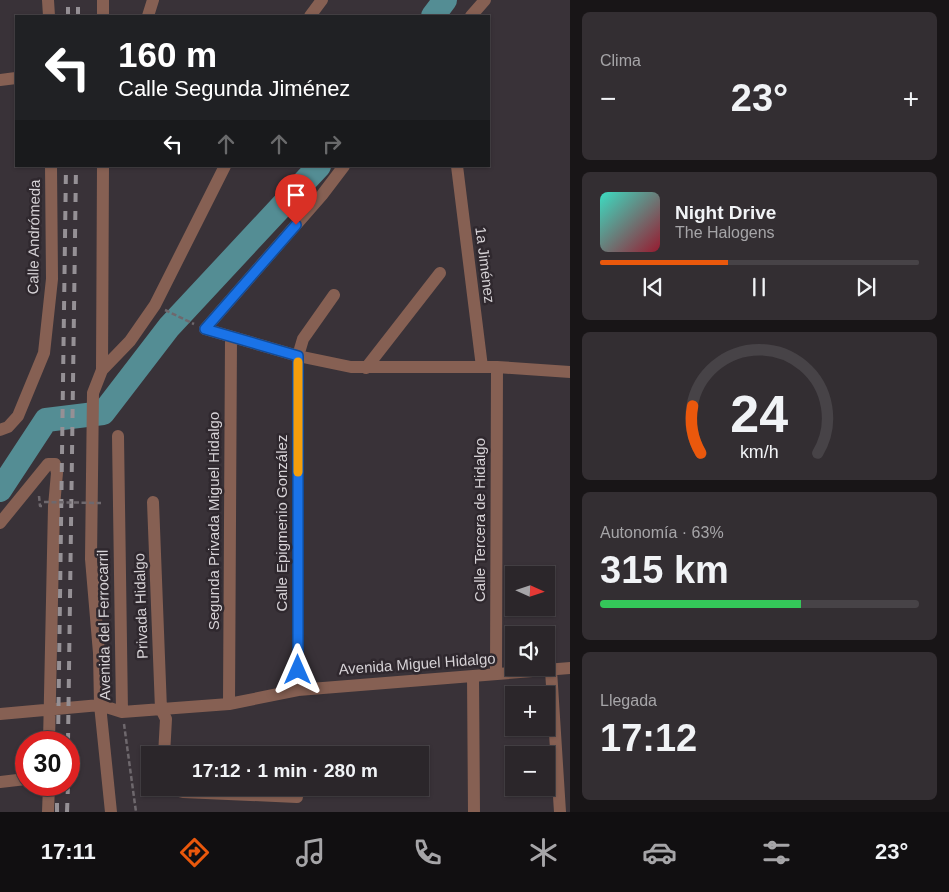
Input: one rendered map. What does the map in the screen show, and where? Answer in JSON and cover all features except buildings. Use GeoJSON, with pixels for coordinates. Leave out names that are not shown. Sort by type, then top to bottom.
{"type":"FeatureCollection","features":[{"type":"Feature","properties":{"kind":"street"},"geometry":{"type":"LineString","coordinates":[[48,0],[49,15]]}},
{"type":"Feature","properties":{"kind":"street"},"geometry":{"type":"LineString","coordinates":[[103,0],[103,15]]}},
{"type":"Feature","properties":{"kind":"street"},"geometry":{"type":"LineString","coordinates":[[148,15],[153,0]]}},
{"type":"Feature","properties":{"kind":"street"},"geometry":{"type":"LineString","coordinates":[[311,15],[322,0]]}},
{"type":"Feature","properties":{"kind":"street"},"geometry":{"type":"LineString","coordinates":[[472,15],[484,0]]}},
{"type":"Feature","properties":{"kind":"street"},"geometry":{"type":"LineString","coordinates":[[0,80],[15,78]]}},
{"type":"Feature","properties":{"kind":"street","name":"Calle Andrómeda"},"geometry":{"type":"LineString","coordinates":[[0,430],[8,427],[18,416],[44,353],[52,279],[51,167]]}},
{"type":"Feature","properties":{"kind":"street"},"geometry":{"type":"LineString","coordinates":[[103,167],[102,370],[93,393],[91,559],[99,653],[100,706],[111,812]]}},
{"type":"Feature","properties":{"kind":"street"},"geometry":{"type":"LineString","coordinates":[[102,370],[130,340],[155,305],[224,167]]}},
{"type":"Feature","properties":{"kind":"street"},"geometry":{"type":"LineString","coordinates":[[343,167],[322,195],[201,327],[232,338],[298,356],[366,368],[497,367],[570,372]]}},
{"type":"Feature","properties":{"kind":"street","name":"1a Jiménez"},"geometry":{"type":"LineString","coordinates":[[457,170],[482,367]]}},
{"type":"Feature","properties":{"kind":"street"},"geometry":{"type":"LineString","coordinates":[[366,368],[440,273]]}},
{"type":"Feature","properties":{"kind":"street"},"geometry":{"type":"LineString","coordinates":[[298,356],[302,339],[334,295]]}},
{"type":"Feature","properties":{"kind":"street","name":"Segunda Privada Miguel Hidalgo"},"geometry":{"type":"LineString","coordinates":[[229,704],[232,338]]}},
{"type":"Feature","properties":{"kind":"street","name":"Calle Epigmenio González"},"geometry":{"type":"LineString","coordinates":[[298,356],[298,690]]}},
{"type":"Feature","properties":{"kind":"street","name":"Calle Tercera de Hidalgo"},"geometry":{"type":"LineString","coordinates":[[496,674],[497,367]]}},
{"type":"Feature","properties":{"kind":"street","name":"Avenida del Ferrocarril"},"geometry":{"type":"LineString","coordinates":[[118,436],[122,712]]}},
{"type":"Feature","properties":{"kind":"street"},"geometry":{"type":"LineString","coordinates":[[0,523],[38,474],[48,464],[55,464],[57,473],[54,506],[49,731]]}},
{"type":"Feature","properties":{"kind":"street","name":"Privada Hidalgo"},"geometry":{"type":"LineString","coordinates":[[154,502],[161,709],[166,720],[165,746]]}},
{"type":"Feature","properties":{"kind":"street","name":"Avenida Miguel Hidalgo"},"geometry":{"type":"LineString","coordinates":[[555,670],[570,668]]}},
{"type":"Feature","properties":{"kind":"street","name":"Avenida Miguel Hidalgo"},"geometry":{"type":"LineString","coordinates":[[0,714],[50,708],[100,706],[122,712],[229,704],[298,690],[505,673]]}},
{"type":"Feature","properties":{"kind":"street"},"geometry":{"type":"LineString","coordinates":[[473,676],[474,812]]}},
{"type":"Feature","properties":{"kind":"street"},"geometry":{"type":"LineString","coordinates":[[551,676],[560,812]]}},
{"type":"Feature","properties":{"kind":"street"},"geometry":{"type":"LineString","coordinates":[[0,782],[15,780]]}},
{"type":"Feature","properties":{"kind":"street"},"geometry":{"type":"LineString","coordinates":[[48,812],[49,796]]}},
{"type":"Feature","properties":{"kind":"street"},"geometry":{"type":"LineString","coordinates":[[274,796],[297,797]]}},
{"type":"Feature","properties":{"kind":"path"},"geometry":{"type":"LineString","coordinates":[[168,311],[201,327]]}},
{"type":"Feature","properties":{"kind":"path"},"geometry":{"type":"LineString","coordinates":[[44,502],[101,503]]}},
{"type":"Feature","properties":{"kind":"path","name":"Avenida del Ferrocarril"},"geometry":{"type":"LineString","coordinates":[[122,712],[136,812]]}},
{"type":"Feature","properties":{"kind":"waterway"},"geometry":{"type":"LineString","coordinates":[[434,15],[445,0]]}},
{"type":"Feature","properties":{"kind":"waterway"},"geometry":{"type":"LineString","coordinates":[[0,490],[46,420],[103,413],[169,327],[318,167]]}},
{"type":"Feature","properties":{"kind":"railway"},"geometry":{"type":"LineString","coordinates":[[68,0],[68,15]]}},
{"type":"Feature","properties":{"kind":"railway"},"geometry":{"type":"LineString","coordinates":[[78,0],[78,15]]}},
{"type":"Feature","properties":{"kind":"railway"},"geometry":{"type":"LineString","coordinates":[[58,731],[66,167]]}},
{"type":"Feature","properties":{"kind":"railway"},"geometry":{"type":"LineString","coordinates":[[68,731],[76,167]]}},
{"type":"Feature","properties":{"kind":"railway"},"geometry":{"type":"LineString","coordinates":[[57,796],[57,812]]}},
{"type":"Feature","properties":{"kind":"railway"},"geometry":{"type":"LineString","coordinates":[[67,812],[68,796]]}},
{"type":"Feature","properties":{"kind":"slow traffic"},"geometry":{"type":"LineString","coordinates":[[298,362],[298,472]]}},
{"type":"Feature","properties":{"kind":"route"},"geometry":{"type":"LineString","coordinates":[[296,225],[205,329],[298,356],[298,670]]}}]}
